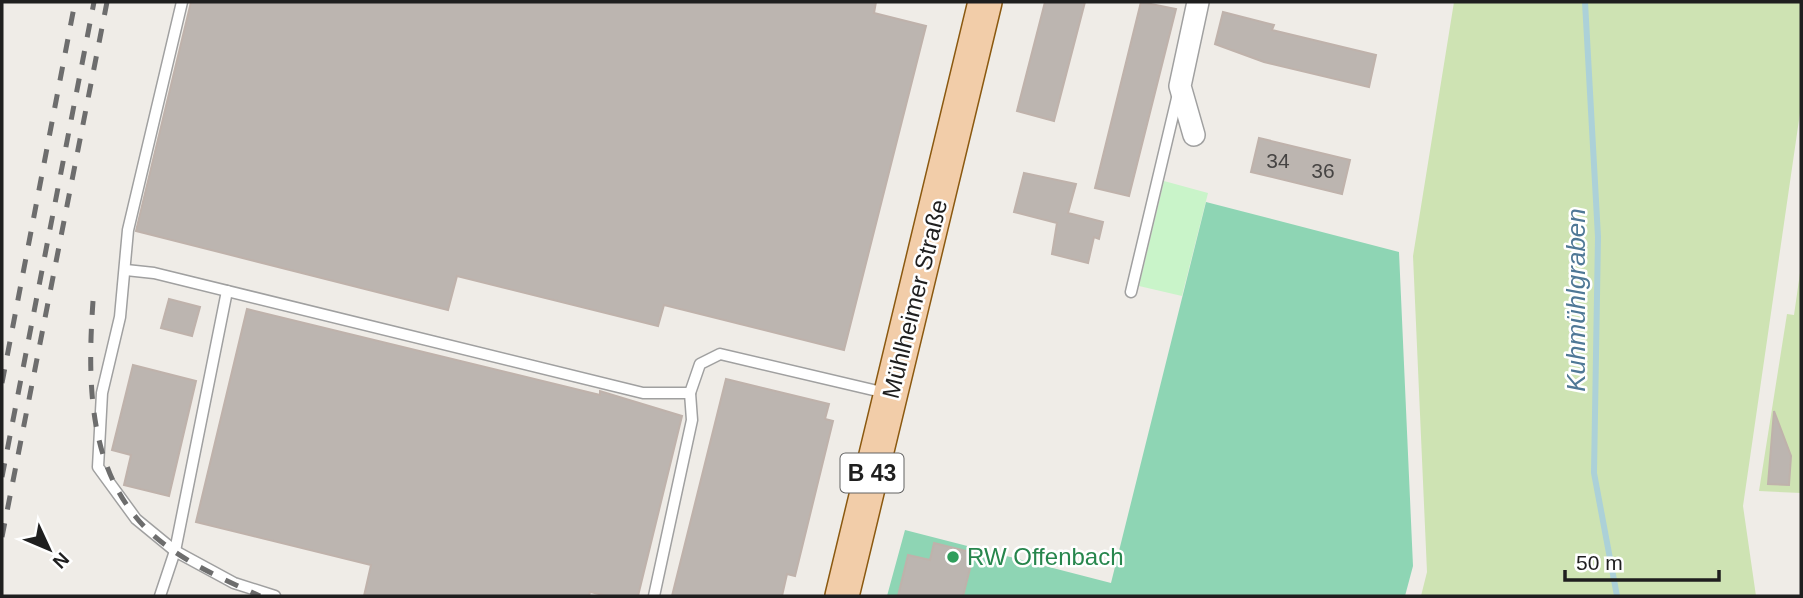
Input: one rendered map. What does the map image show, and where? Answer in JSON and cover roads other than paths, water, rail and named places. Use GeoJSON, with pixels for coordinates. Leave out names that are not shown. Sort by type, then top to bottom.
{"type":"FeatureCollection","features":[{"type":"Feature","properties":{"kind":"main road","name":"Mühlheimer Straße"},"geometry":{"type":"LineString","coordinates":[[842,596],[985,2]]}},
{"type":"Feature","properties":{"kind":"street"},"geometry":{"type":"LineString","coordinates":[[1194,135],[1180,86],[1196,2]]}},
{"type":"Feature","properties":{"kind":"lane"},"geometry":{"type":"LineString","coordinates":[[182,2],[128,230],[120,317],[102,393],[98,467],[135,519],[175,551],[234,583],[275,596]]}},
{"type":"Feature","properties":{"kind":"lane"},"geometry":{"type":"LineString","coordinates":[[1131,292],[1180,86]]}},
{"type":"Feature","properties":{"kind":"lane"},"geometry":{"type":"LineString","coordinates":[[126,270],[154,273],[643,393],[690,393]]}},
{"type":"Feature","properties":{"kind":"lane"},"geometry":{"type":"LineString","coordinates":[[160,596],[175,551],[227,291]]}},
{"type":"Feature","properties":{"kind":"lane"},"geometry":{"type":"LineString","coordinates":[[654,596],[692,420],[690,393],[701,364],[720,354],[892,394]]}},
{"type":"Feature","properties":{"kind":"waterway","name":"Kuhmühlgraben"},"geometry":{"type":"LineString","coordinates":[[1585,2],[1598,237],[1594,473],[1617,596]]}},
{"type":"Feature","properties":{"kind":"railway"},"geometry":{"type":"LineString","coordinates":[[2,383],[75,2]]}},
{"type":"Feature","properties":{"kind":"railway"},"geometry":{"type":"LineString","coordinates":[[2,477],[94,2]]}},
{"type":"Feature","properties":{"kind":"railway"},"geometry":{"type":"LineString","coordinates":[[2,537],[107,2]]}},
{"type":"Feature","properties":{"kind":"railway"},"geometry":{"type":"LineString","coordinates":[[93,301],[91,385],[94,413],[107,468],[119,493],[135,516],[161,542],[193,563],[260,596]]}},
{"type":"Feature","properties":{"kind":"place","name":"RW Offenbach"},"geometry":{"type":"Point","coordinates":[953,557]}}]}
